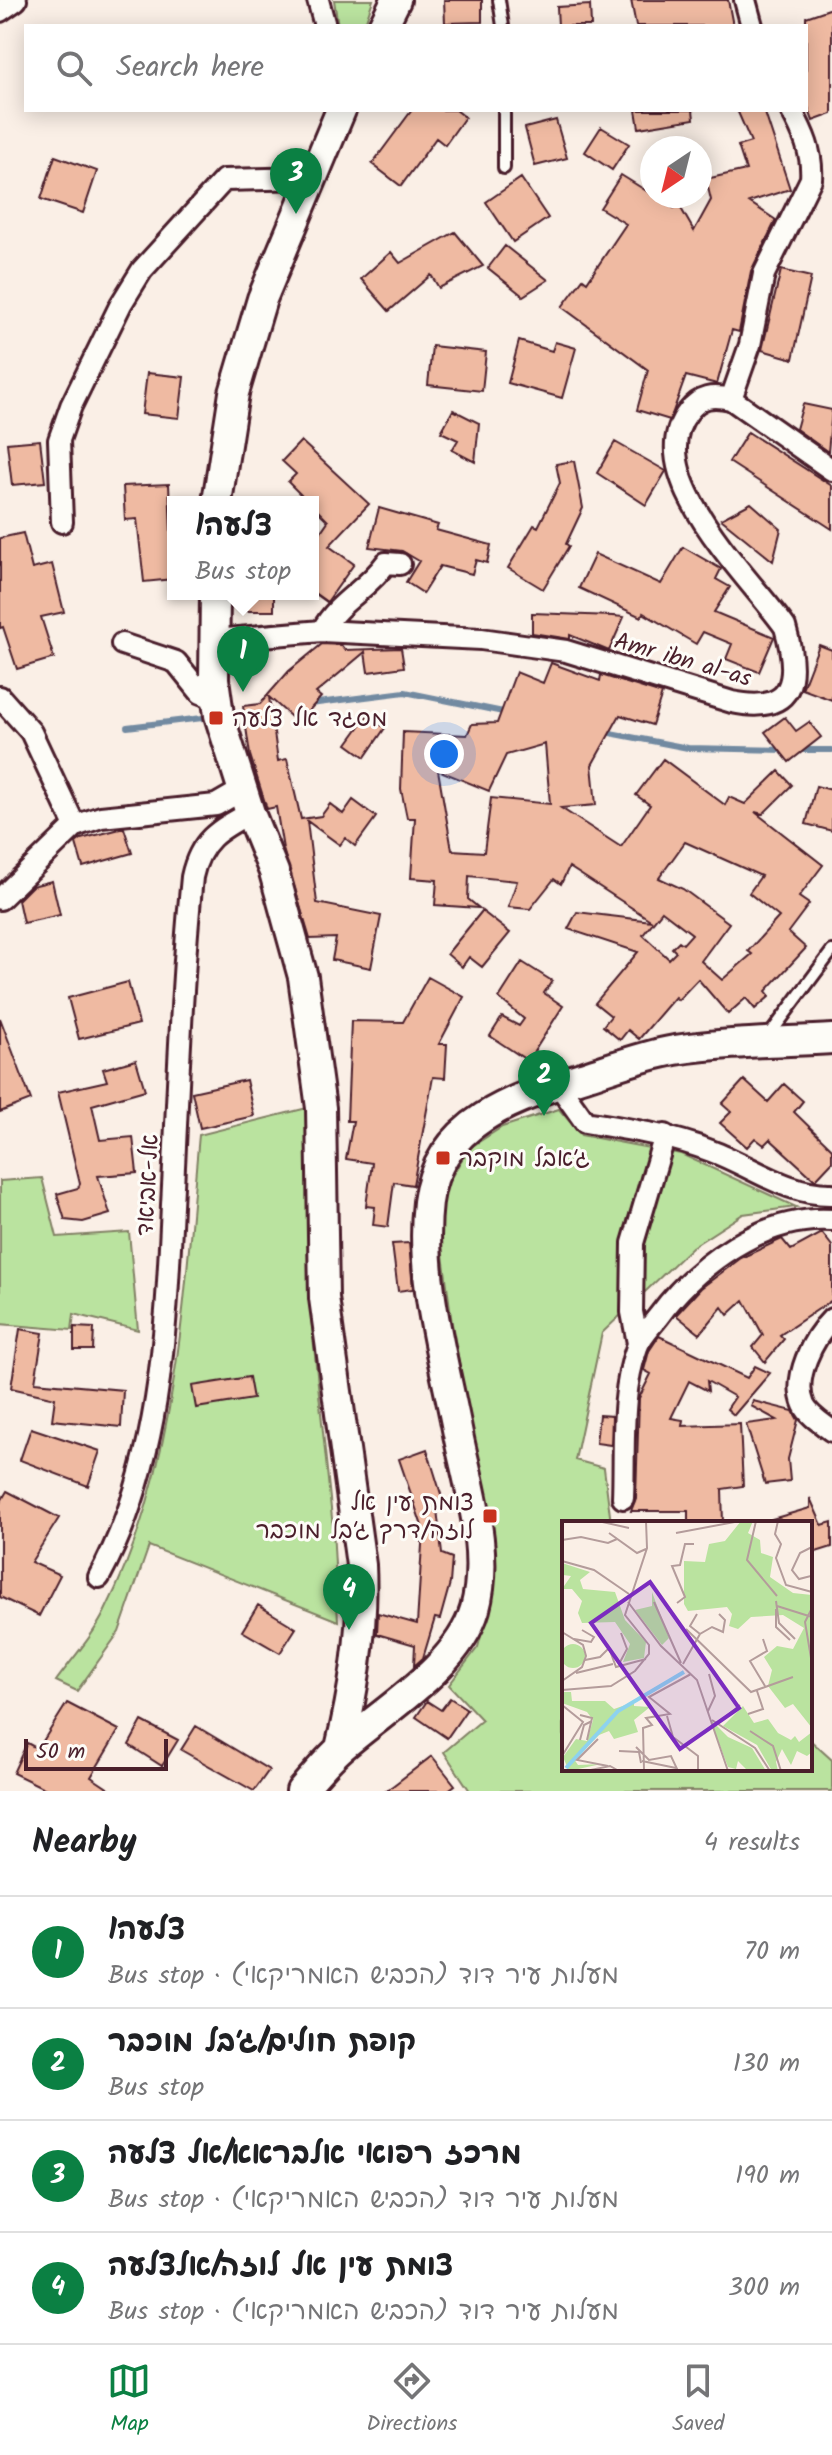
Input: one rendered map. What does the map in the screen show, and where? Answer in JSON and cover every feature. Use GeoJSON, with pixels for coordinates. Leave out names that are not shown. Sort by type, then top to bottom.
{"type":"FeatureCollection","features":[{"type":"Feature","properties":{"kind":"main road"},"geometry":{"type":"LineString","coordinates":[[384,24],[396,0]]}},
{"type":"Feature","properties":{"kind":"main road"},"geometry":{"type":"LineString","coordinates":[[218,496],[234,393],[262,299],[339,112]]}},
{"type":"Feature","properties":{"kind":"main road"},"geometry":{"type":"LineString","coordinates":[[215,600],[216,699],[246,802],[274,872],[303,977],[321,1108],[324,1298],[361,1565],[363,1606],[359,1656],[340,1748]]}},
{"type":"Feature","properties":{"kind":"main road"},"geometry":{"type":"LineString","coordinates":[[301,1791],[340,1748],[419,1685],[443,1660],[474,1610],[478,1532],[429,1280],[428,1201],[437,1168],[457,1140],[487,1113],[519,1096],[671,1051],[832,1039]]}},
{"type":"Feature","properties":{"kind":"street"},"geometry":{"type":"LineString","coordinates":[[0,11],[16,0]]}},
{"type":"Feature","properties":{"kind":"street"},"geometry":{"type":"LineString","coordinates":[[745,0],[751,24]]}},
{"type":"Feature","properties":{"kind":"street"},"geometry":{"type":"LineString","coordinates":[[318,1],[324,24]]}},
{"type":"Feature","properties":{"kind":"street"},"geometry":{"type":"LineString","coordinates":[[792,112],[808,145],[811,179],[764,274],[750,345],[731,399],[832,470]]}},
{"type":"Feature","properties":{"kind":"street"},"geometry":{"type":"LineString","coordinates":[[62,522],[59,440],[71,406],[103,338],[142,270],[224,180],[312,178]]}},
{"type":"Feature","properties":{"kind":"street","name":"Amr ibn al-as"},"geometry":{"type":"LineString","coordinates":[[214,640],[322,631],[481,639],[566,651],[732,702],[757,707],[774,705],[786,692],[792,676],[791,647],[785,627],[707,527],[683,487],[678,464],[682,420],[697,400],[715,395],[731,399]]}},
{"type":"Feature","properties":{"kind":"street"},"geometry":{"type":"LineString","coordinates":[[322,631],[330,615],[351,595],[369,586],[386,563],[400,564]]}},
{"type":"Feature","properties":{"kind":"street"},"geometry":{"type":"LineString","coordinates":[[122,644],[176,662],[201,693],[216,699]]}},
{"type":"Feature","properties":{"kind":"street"},"geometry":{"type":"LineString","coordinates":[[0,697],[31,732],[75,826]]}},
{"type":"Feature","properties":{"kind":"street"},"geometry":{"type":"LineString","coordinates":[[0,899],[75,826],[101,817],[246,802]]}},
{"type":"Feature","properties":{"kind":"street","name":"אל-אביאד"},"geometry":{"type":"LineString","coordinates":[[99,1577],[117,1545],[143,1464],[158,1396],[166,1318],[192,877],[202,846],[212,832],[246,802]]}},
{"type":"Feature","properties":{"kind":"street"},"geometry":{"type":"LineString","coordinates":[[558,1084],[585,1122],[665,1135],[714,1152],[777,1183],[816,1194],[832,1194]]}},
{"type":"Feature","properties":{"kind":"street"},"geometry":{"type":"LineString","coordinates":[[638,1343],[632,1312],[633,1243],[665,1135]]}},
{"type":"Feature","properties":{"kind":"street"},"geometry":{"type":"LineString","coordinates":[[623,1498],[627,1384],[638,1343],[668,1303],[702,1270],[738,1244],[786,1224],[832,1220]]}},
{"type":"Feature","properties":{"kind":"street"},"geometry":{"type":"LineString","coordinates":[[832,1319],[814,1338],[799,1388],[805,1409],[832,1431]]}},
{"type":"Feature","properties":{"kind":"lane"},"geometry":{"type":"LineString","coordinates":[[499,0],[503,24]]}},
{"type":"Feature","properties":{"kind":"lane"},"geometry":{"type":"LineString","coordinates":[[504,112],[504,168]]}},
{"type":"Feature","properties":{"kind":"lane"},"geometry":{"type":"LineString","coordinates":[[765,1042],[832,951]]}},
{"type":"Feature","properties":{"kind":"green space"},"geometry":{"type":"Polygon","coordinates":[[[334,0],[373,0],[365,24],[338,24],[334,0]]]}},
{"type":"Feature","properties":{"kind":"green space"},"geometry":{"type":"Polygon","coordinates":[[[307,1108],[311,1317],[333,1528],[338,1621],[149,1546],[119,1632],[77,1691],[56,1681],[100,1620],[130,1555],[149,1497],[163,1438],[182,1317],[199,1135],[307,1108]]]}},
{"type":"Feature","properties":{"kind":"green space"},"geometry":{"type":"Polygon","coordinates":[[[559,1109],[581,1135],[681,1154],[796,1207],[743,1214],[692,1247],[602,1333],[575,1460],[604,1468],[611,1521],[562,1521],[562,1771],[812,1771],[812,1742],[832,1760],[832,1791],[470,1791],[444,1752],[482,1720],[449,1685],[478,1647],[492,1595],[491,1535],[452,1324],[441,1239],[443,1191],[468,1149],[502,1127],[559,1109]]]}},
{"type":"Feature","properties":{"kind":"green space"},"geometry":{"type":"Polygon","coordinates":[[[42,1178],[57,1237],[129,1232],[138,1330],[74,1314],[72,1330],[0,1324],[0,1181],[42,1178]]]}},
{"type":"Feature","properties":{"kind":"building"},"geometry":{"type":"Polygon","coordinates":[[[444,0],[482,0],[482,22],[445,23],[444,0]]]}},
{"type":"Feature","properties":{"kind":"building"},"geometry":{"type":"Polygon","coordinates":[[[631,0],[728,0],[733,24],[636,24],[631,0]]]}},
{"type":"Feature","properties":{"kind":"building"},"geometry":{"type":"Polygon","coordinates":[[[590,5],[591,24],[558,24],[557,7],[590,5]]]}},
{"type":"Feature","properties":{"kind":"building"},"geometry":{"type":"Polygon","coordinates":[[[832,8],[832,114],[813,121],[808,107],[806,17],[832,8]]]}},
{"type":"Feature","properties":{"kind":"building"},"geometry":{"type":"Polygon","coordinates":[[[411,112],[459,112],[465,117],[445,145],[436,138],[401,186],[372,164],[411,112]]]}},
{"type":"Feature","properties":{"kind":"building"},"geometry":{"type":"Polygon","coordinates":[[[636,112],[693,112],[694,119],[639,128],[636,112]]]}},
{"type":"Feature","properties":{"kind":"building"},"geometry":{"type":"Polygon","coordinates":[[[738,112],[765,112],[790,189],[749,202],[776,220],[751,271],[739,332],[732,330],[717,384],[686,376],[670,420],[637,410],[648,370],[562,307],[583,279],[587,282],[626,224],[600,208],[621,175],[640,187],[640,208],[681,208],[694,231],[707,208],[712,208],[712,178],[746,170],[738,146],[751,142],[738,112]]]}},
{"type":"Feature","properties":{"kind":"building"},"geometry":{"type":"Polygon","coordinates":[[[556,120],[567,158],[535,166],[525,128],[556,120]]]}},
{"type":"Feature","properties":{"kind":"building"},"geometry":{"type":"Polygon","coordinates":[[[601,127],[629,144],[612,170],[585,152],[601,127]]]}},
{"type":"Feature","properties":{"kind":"building"},"geometry":{"type":"Polygon","coordinates":[[[55,156],[97,171],[83,213],[41,199],[55,156]]]}},
{"type":"Feature","properties":{"kind":"building"},"geometry":{"type":"Polygon","coordinates":[[[521,178],[548,218],[513,242],[486,202],[521,178]]]}},
{"type":"Feature","properties":{"kind":"building"},"geometry":{"type":"Polygon","coordinates":[[[455,232],[483,266],[439,288],[431,275],[389,311],[361,279],[391,252],[400,263],[455,232]]]}},
{"type":"Feature","properties":{"kind":"building"},"geometry":{"type":"Polygon","coordinates":[[[505,246],[548,280],[523,296],[488,268],[505,246]]]}},
{"type":"Feature","properties":{"kind":"building"},"geometry":{"type":"Polygon","coordinates":[[[781,270],[811,277],[793,359],[762,350],[781,270]]]}},
{"type":"Feature","properties":{"kind":"building"},"geometry":{"type":"Polygon","coordinates":[[[519,341],[552,351],[555,342],[576,348],[562,398],[508,383],[519,341]]]}},
{"type":"Feature","properties":{"kind":"building"},"geometry":{"type":"Polygon","coordinates":[[[432,346],[486,352],[482,391],[428,385],[432,346]]]}},
{"type":"Feature","properties":{"kind":"building"},"geometry":{"type":"Polygon","coordinates":[[[147,373],[184,377],[179,418],[142,414],[147,373]]]}},
{"type":"Feature","properties":{"kind":"building"},"geometry":{"type":"Polygon","coordinates":[[[803,404],[832,410],[828,452],[796,429],[803,404]]]}},
{"type":"Feature","properties":{"kind":"building"},"geometry":{"type":"Polygon","coordinates":[[[453,410],[479,423],[475,462],[452,450],[458,440],[441,432],[453,410]]]}},
{"type":"Feature","properties":{"kind":"building"},"geometry":{"type":"Polygon","coordinates":[[[748,432],[832,486],[832,529],[729,462],[748,432]]]}},
{"type":"Feature","properties":{"kind":"building"},"geometry":{"type":"Polygon","coordinates":[[[40,440],[45,482],[12,485],[7,443],[40,440]]]}},
{"type":"Feature","properties":{"kind":"building"},"geometry":{"type":"Polygon","coordinates":[[[301,441],[369,504],[329,546],[354,564],[327,602],[319,596],[319,534],[328,521],[319,512],[319,496],[302,496],[288,482],[296,474],[282,461],[301,441]]]}},
{"type":"Feature","properties":{"kind":"building"},"geometry":{"type":"Polygon","coordinates":[[[615,442],[666,471],[646,505],[597,473],[615,442]]]}},
{"type":"Feature","properties":{"kind":"building"},"geometry":{"type":"Polygon","coordinates":[[[574,461],[583,508],[566,544],[569,546],[543,589],[508,568],[534,525],[538,527],[560,483],[556,464],[574,461]]]}},
{"type":"Feature","properties":{"kind":"building"},"geometry":{"type":"Polygon","coordinates":[[[169,484],[167,580],[144,582],[137,519],[125,520],[123,486],[169,484]]]}},
{"type":"Feature","properties":{"kind":"building"},"geometry":{"type":"Polygon","coordinates":[[[751,503],[781,529],[773,561],[721,519],[751,503]]]}},
{"type":"Feature","properties":{"kind":"building"},"geometry":{"type":"Polygon","coordinates":[[[379,508],[438,525],[436,530],[491,545],[487,563],[476,560],[472,574],[440,566],[423,593],[406,582],[419,561],[402,551],[369,547],[379,508]]]}},
{"type":"Feature","properties":{"kind":"building"},"geometry":{"type":"Polygon","coordinates":[[[23,533],[32,569],[52,564],[64,612],[41,617],[54,658],[17,669],[3,627],[0,628],[0,538],[23,533]]]}},
{"type":"Feature","properties":{"kind":"building"},"geometry":{"type":"Polygon","coordinates":[[[683,547],[721,569],[716,579],[730,587],[714,612],[774,637],[759,672],[726,659],[732,644],[703,632],[696,644],[643,613],[641,617],[579,588],[595,554],[661,584],[683,547]]]}},
{"type":"Feature","properties":{"kind":"building"},"geometry":{"type":"Polygon","coordinates":[[[240,600],[274,600],[274,611],[240,611],[240,600]]]}},
{"type":"Feature","properties":{"kind":"building"},"geometry":{"type":"Polygon","coordinates":[[[532,613],[624,617],[609,651],[570,635],[570,639],[532,633],[532,613]]]}},
{"type":"Feature","properties":{"kind":"building"},"geometry":{"type":"Polygon","coordinates":[[[322,644],[341,645],[345,650],[401,648],[404,667],[368,672],[365,652],[316,693],[321,697],[298,723],[269,697],[278,761],[287,759],[301,819],[321,816],[330,804],[343,814],[353,800],[376,817],[355,846],[345,838],[340,845],[307,821],[317,903],[381,916],[371,968],[332,960],[336,938],[310,939],[283,849],[276,807],[267,809],[250,755],[243,706],[260,704],[289,671],[322,644]]]}},
{"type":"Feature","properties":{"kind":"building"},"geometry":{"type":"Polygon","coordinates":[[[819,645],[832,650],[832,700],[802,689],[819,645]]]}},
{"type":"Feature","properties":{"kind":"building"},"geometry":{"type":"Polygon","coordinates":[[[551,663],[600,681],[601,675],[662,694],[652,725],[620,715],[592,765],[596,805],[561,808],[621,847],[650,805],[636,795],[663,759],[725,805],[729,797],[745,804],[779,771],[792,785],[763,814],[755,812],[823,865],[799,897],[809,904],[788,932],[806,948],[766,991],[770,996],[755,1009],[746,998],[728,1014],[698,979],[678,1000],[675,997],[639,1039],[628,1030],[620,1040],[603,1026],[611,1016],[595,1003],[638,952],[568,929],[577,912],[652,921],[569,867],[561,884],[554,879],[530,909],[508,907],[517,881],[469,876],[468,899],[479,908],[435,905],[437,880],[411,878],[415,818],[407,818],[401,789],[403,732],[467,735],[472,724],[497,723],[516,672],[543,683],[551,663]],[[545,744],[506,755],[489,791],[438,770],[452,850],[484,852],[491,798],[550,804],[545,744]],[[685,842],[659,878],[683,889],[729,923],[701,961],[722,980],[752,954],[748,951],[779,917],[749,893],[761,876],[685,842]],[[662,911],[643,935],[669,959],[676,952],[672,948],[679,941],[683,944],[692,934],[662,911]]]}},
{"type":"Feature","properties":{"kind":"building"},"geometry":{"type":"Polygon","coordinates":[[[368,715],[385,728],[365,757],[347,744],[368,715]]]}},
{"type":"Feature","properties":{"kind":"building"},"geometry":{"type":"Polygon","coordinates":[[[785,717],[796,731],[809,722],[821,737],[789,762],[765,732],[785,717]]]}},
{"type":"Feature","properties":{"kind":"building"},"geometry":{"type":"Polygon","coordinates":[[[816,786],[832,790],[832,831],[806,824],[816,786]]]}},
{"type":"Feature","properties":{"kind":"building"},"geometry":{"type":"Polygon","coordinates":[[[124,828],[132,853],[83,867],[76,843],[124,828]]]}},
{"type":"Feature","properties":{"kind":"building"},"geometry":{"type":"Polygon","coordinates":[[[52,881],[60,915],[23,923],[18,900],[32,886],[52,881]]]}},
{"type":"Feature","properties":{"kind":"building"},"geometry":{"type":"Polygon","coordinates":[[[482,911],[510,933],[482,967],[469,957],[462,967],[447,954],[482,911]]]}},
{"type":"Feature","properties":{"kind":"building"},"geometry":{"type":"Polygon","coordinates":[[[522,962],[552,981],[544,993],[563,1006],[528,1061],[490,1036],[502,1017],[519,1026],[524,1019],[499,998],[522,962]]]}},
{"type":"Feature","properties":{"kind":"building"},"geometry":{"type":"Polygon","coordinates":[[[428,977],[464,997],[439,1044],[447,1044],[445,1078],[433,1077],[413,1185],[394,1182],[388,1227],[373,1225],[375,1207],[366,1206],[372,1163],[346,1159],[353,1121],[347,1121],[351,1021],[403,1022],[428,977]]]}},
{"type":"Feature","properties":{"kind":"building"},"geometry":{"type":"Polygon","coordinates":[[[128,982],[139,1024],[79,1039],[68,998],[128,982]]]}},
{"type":"Feature","properties":{"kind":"building"},"geometry":{"type":"Polygon","coordinates":[[[0,1018],[31,1100],[0,1112],[0,1018]]]}},
{"type":"Feature","properties":{"kind":"building"},"geometry":{"type":"Polygon","coordinates":[[[136,1060],[145,1090],[92,1105],[100,1140],[133,1137],[137,1173],[98,1176],[110,1214],[83,1222],[65,1220],[57,1194],[78,1188],[80,1184],[58,1092],[107,1081],[103,1069],[136,1060]]]}},
{"type":"Feature","properties":{"kind":"building"},"geometry":{"type":"Polygon","coordinates":[[[246,1080],[254,1116],[200,1128],[192,1092],[246,1080]]]}},
{"type":"Feature","properties":{"kind":"building"},"geometry":{"type":"Polygon","coordinates":[[[744,1080],[768,1102],[784,1084],[803,1101],[794,1112],[832,1149],[832,1162],[815,1180],[770,1139],[764,1145],[755,1138],[747,1147],[720,1123],[731,1112],[722,1104],[744,1080]]]}},
{"type":"Feature","properties":{"kind":"building"},"geometry":{"type":"Polygon","coordinates":[[[822,1233],[832,1246],[832,1300],[780,1335],[784,1339],[765,1362],[753,1347],[763,1335],[744,1300],[728,1315],[722,1307],[700,1334],[676,1315],[701,1288],[741,1258],[782,1239],[791,1250],[822,1233]]]}},
{"type":"Feature","properties":{"kind":"building"},"geometry":{"type":"Polygon","coordinates":[[[409,1243],[413,1289],[398,1291],[392,1244],[409,1243]]]}},
{"type":"Feature","properties":{"kind":"building"},"geometry":{"type":"Polygon","coordinates":[[[74,1327],[94,1328],[93,1350],[74,1350],[74,1327]]]}},
{"type":"Feature","properties":{"kind":"building"},"geometry":{"type":"Polygon","coordinates":[[[20,1329],[43,1333],[35,1382],[123,1390],[121,1427],[52,1420],[55,1398],[11,1388],[20,1329]]]}},
{"type":"Feature","properties":{"kind":"building"},"geometry":{"type":"Polygon","coordinates":[[[659,1336],[747,1378],[755,1366],[770,1373],[734,1415],[727,1409],[735,1397],[707,1381],[708,1391],[689,1381],[671,1418],[683,1420],[682,1426],[740,1424],[743,1486],[722,1489],[723,1521],[688,1521],[688,1511],[631,1511],[636,1498],[639,1398],[651,1374],[644,1370],[649,1351],[659,1336]]]}},
{"type":"Feature","properties":{"kind":"building"},"geometry":{"type":"Polygon","coordinates":[[[249,1377],[253,1399],[196,1408],[192,1386],[249,1377]]]}},
{"type":"Feature","properties":{"kind":"building"},"geometry":{"type":"Polygon","coordinates":[[[753,1401],[793,1411],[798,1420],[788,1459],[790,1481],[765,1484],[746,1424],[777,1420],[751,1406],[753,1401]]]}},
{"type":"Feature","properties":{"kind":"building"},"geometry":{"type":"Polygon","coordinates":[[[599,1415],[612,1416],[611,1445],[596,1443],[599,1415]]]}},
{"type":"Feature","properties":{"kind":"building"},"geometry":{"type":"Polygon","coordinates":[[[31,1428],[100,1451],[88,1486],[20,1460],[31,1428]]]}},
{"type":"Feature","properties":{"kind":"building"},"geometry":{"type":"Polygon","coordinates":[[[427,1449],[445,1507],[437,1509],[442,1554],[452,1558],[450,1583],[440,1619],[435,1618],[423,1658],[414,1666],[415,1645],[377,1634],[378,1613],[417,1624],[423,1529],[399,1459],[427,1449]]]}},
{"type":"Feature","properties":{"kind":"building"},"geometry":{"type":"Polygon","coordinates":[[[7,1491],[59,1518],[31,1562],[60,1575],[39,1616],[0,1597],[0,1503],[7,1491]]]}},
{"type":"Feature","properties":{"kind":"building"},"geometry":{"type":"Polygon","coordinates":[[[810,1498],[822,1525],[832,1522],[832,1547],[812,1553],[812,1521],[772,1519],[810,1508],[810,1498]]]}},
{"type":"Feature","properties":{"kind":"building"},"geometry":{"type":"Polygon","coordinates":[[[258,1605],[296,1628],[280,1653],[242,1631],[258,1605]]]}},
{"type":"Feature","properties":{"kind":"building"},"geometry":{"type":"Polygon","coordinates":[[[450,1698],[467,1709],[447,1738],[416,1717],[427,1701],[441,1710],[450,1698]]]}},
{"type":"Feature","properties":{"kind":"building"},"geometry":{"type":"Polygon","coordinates":[[[67,1703],[119,1730],[91,1777],[112,1791],[50,1791],[13,1773],[27,1743],[38,1749],[67,1703]]]}},
{"type":"Feature","properties":{"kind":"building"},"geometry":{"type":"Polygon","coordinates":[[[142,1721],[178,1740],[162,1766],[129,1745],[142,1721]]]}},
{"type":"Feature","properties":{"kind":"building"},"geometry":{"type":"Polygon","coordinates":[[[196,1726],[269,1770],[254,1791],[181,1750],[196,1726]]]}},
{"type":"Feature","properties":{"kind":"building"},"geometry":{"type":"Polygon","coordinates":[[[432,1756],[455,1785],[447,1791],[386,1791],[432,1756]]]}},
{"type":"Feature","properties":{"kind":"waterway"},"geometry":{"type":"LineString","coordinates":[[310,704],[405,692],[508,713]]}},
{"type":"Feature","properties":{"kind":"waterway"},"geometry":{"type":"LineString","coordinates":[[226,715],[251,712]]}},
{"type":"Feature","properties":{"kind":"waterway"},"geometry":{"type":"LineString","coordinates":[[127,727],[211,717]]}},
{"type":"Feature","properties":{"kind":"waterway"},"geometry":{"type":"LineString","coordinates":[[605,732],[688,748],[784,750]]}},
{"type":"Feature","properties":{"kind":"waterway"},"geometry":{"type":"LineString","coordinates":[[800,750],[832,750]]}},
{"type":"Feature","properties":{"kind":"place","name":"מרכז רפואי אלבראא/אל צלעה"},"geometry":{"type":"Point","coordinates":[296,214]}},
{"type":"Feature","properties":{"kind":"place","name":"צלעה1"},"geometry":{"type":"Point","coordinates":[243,692]}},
{"type":"Feature","properties":{"kind":"place","name":"מסגד אל צלעה"},"geometry":{"type":"Point","coordinates":[216,718]}},
{"type":"Feature","properties":{"kind":"place","name":"קופת חולים/ג׳בל מוכבר"},"geometry":{"type":"Point","coordinates":[544,1116]}},
{"type":"Feature","properties":{"kind":"place","name":"ג׳אבל מוקבר"},"geometry":{"type":"Point","coordinates":[443,1158]}},
{"type":"Feature","properties":{"kind":"place","name":"צומת עין אל לוזה/דרך ג׳בל מוכבר"},"geometry":{"type":"Point","coordinates":[490,1516]}},
{"type":"Feature","properties":{"kind":"place","name":"צומת עין אל לוזה/אלצלעה"},"geometry":{"type":"Point","coordinates":[349,1630]}}]}
